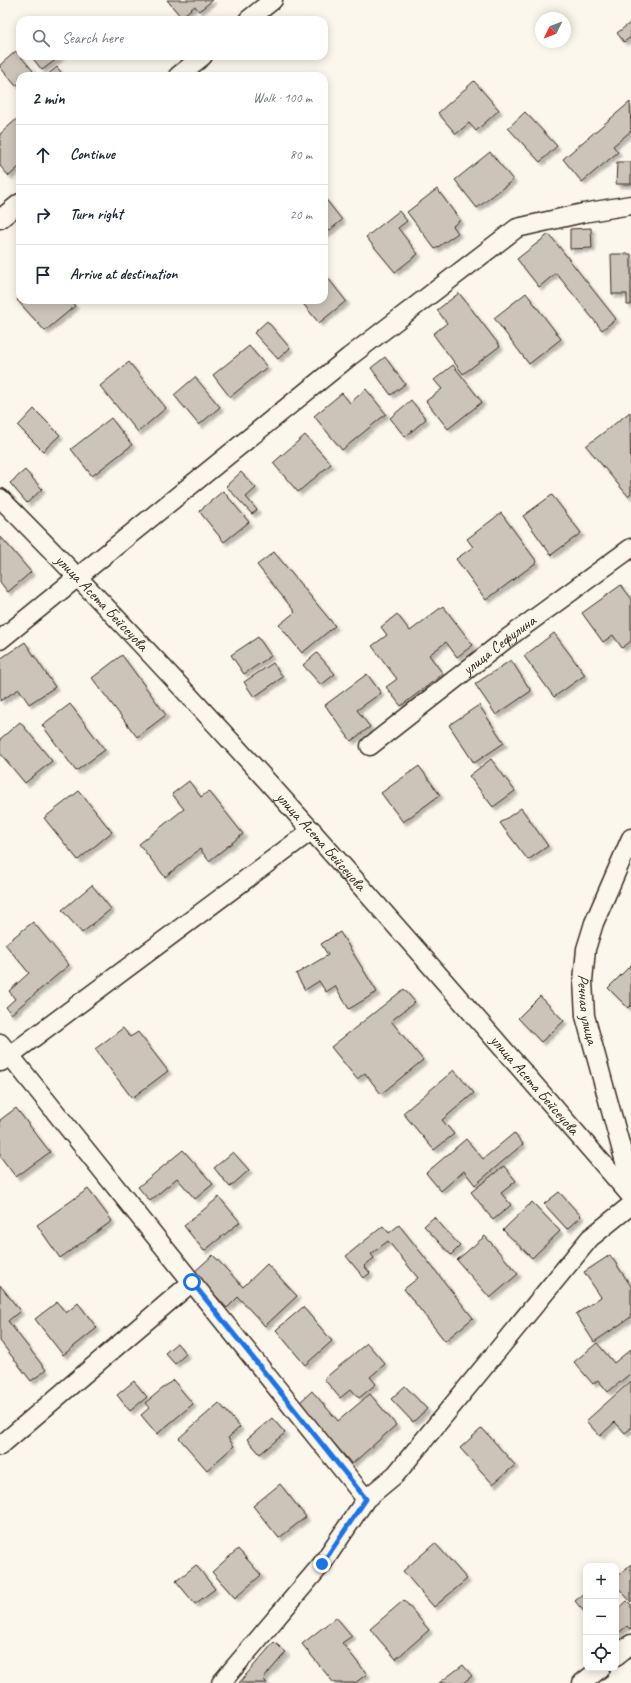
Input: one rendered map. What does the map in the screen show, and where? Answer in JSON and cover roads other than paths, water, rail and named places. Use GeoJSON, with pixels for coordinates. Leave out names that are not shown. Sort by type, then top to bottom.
{"type":"FeatureCollection","features":[{"type":"Feature","properties":{"kind":"street"},"geometry":{"type":"LineString","coordinates":[[252,16],[269,1]]}},
{"type":"Feature","properties":{"kind":"street"},"geometry":{"type":"LineString","coordinates":[[183,72],[198,60]]}},
{"type":"Feature","properties":{"kind":"street"},"geometry":{"type":"LineString","coordinates":[[0,640],[349,357],[517,228],[583,213],[631,205]]}},
{"type":"Feature","properties":{"kind":"street"},"geometry":{"type":"LineString","coordinates":[[0,219],[16,206]]}},
{"type":"Feature","properties":{"kind":"street","name":"улица Асета Бейсеуова"},"geometry":{"type":"LineString","coordinates":[[0,498],[78,577],[312,830],[631,1196]]}},
{"type":"Feature","properties":{"kind":"street","name":"улица Сефулина"},"geometry":{"type":"LineString","coordinates":[[370,746],[505,640],[631,548]]}},
{"type":"Feature","properties":{"kind":"street"},"geometry":{"type":"LineString","coordinates":[[312,830],[3,1053],[192,1282],[366,1499]]}},
{"type":"Feature","properties":{"kind":"street","name":"Речная улица"},"geometry":{"type":"LineString","coordinates":[[631,838],[594,923],[586,949],[583,981],[585,1016],[631,1184]]}},
{"type":"Feature","properties":{"kind":"street"},"geometry":{"type":"LineString","coordinates":[[221,1683],[322,1564],[366,1499],[396,1474],[590,1238],[631,1205]]}},
{"type":"Feature","properties":{"kind":"street"},"geometry":{"type":"LineString","coordinates":[[0,1446],[192,1282]]}},
{"type":"Feature","properties":{"kind":"street"},"geometry":{"type":"LineString","coordinates":[[619,1654],[631,1644]]}},
{"type":"Feature","properties":{"kind":"street"},"geometry":{"type":"LineString","coordinates":[[582,1683],[597,1671]]}}]}
